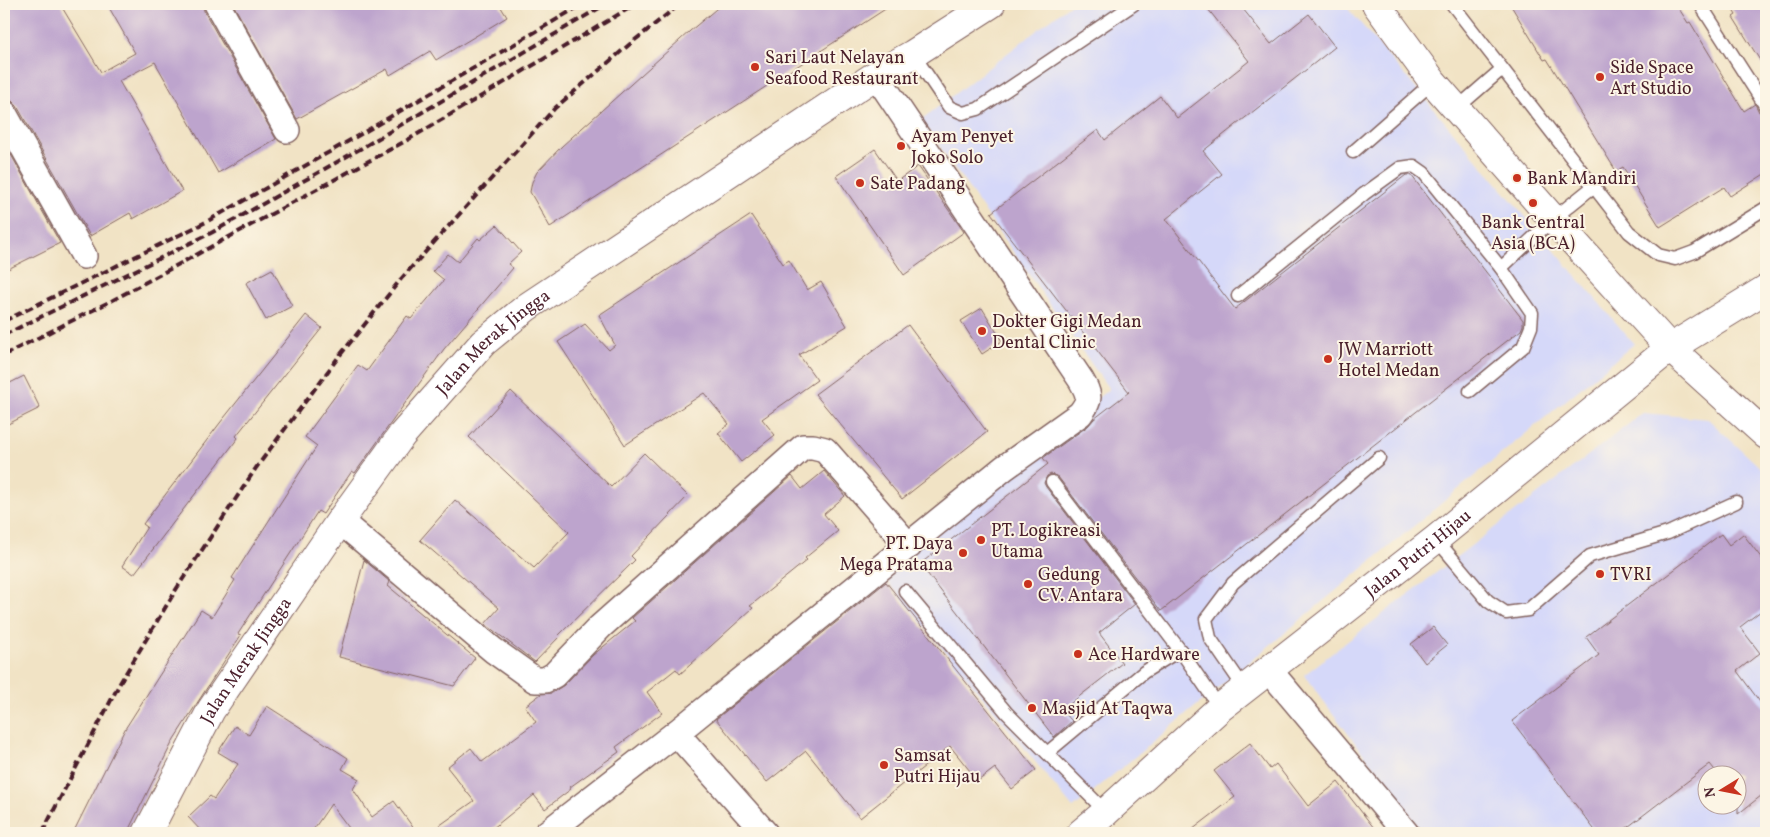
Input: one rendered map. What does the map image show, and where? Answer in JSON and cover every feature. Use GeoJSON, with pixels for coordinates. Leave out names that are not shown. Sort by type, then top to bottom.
{"type":"FeatureCollection","features":[{"type":"Feature","properties":{"kind":"main road","name":"Jalan Merak Jingga"},"geometry":{"type":"LineString","coordinates":[[147,833],[212,710],[340,521],[402,435],[484,343],[527,306],[876,75],[913,54],[991,4]]}},
{"type":"Feature","properties":{"kind":"main road"},"geometry":{"type":"LineString","coordinates":[[1376,4],[1456,110],[1553,219],[1670,348],[1766,435]]}},
{"type":"Feature","properties":{"kind":"main road","name":"Jalan Putri Hijau"},"geometry":{"type":"LineString","coordinates":[[1081,833],[1220,708],[1436,539],[1670,348],[1766,289]]}},
{"type":"Feature","properties":{"kind":"street"},"geometry":{"type":"LineString","coordinates":[[217,4],[287,130]]}},
{"type":"Feature","properties":{"kind":"street"},"geometry":{"type":"LineString","coordinates":[[547,833],[676,733],[910,546],[1004,468],[1080,414],[1088,403],[1088,393],[1081,380],[876,75]]}},
{"type":"Feature","properties":{"kind":"street"},"geometry":{"type":"LineString","coordinates":[[4,113],[84,256]]}},
{"type":"Feature","properties":{"kind":"street"},"geometry":{"type":"LineString","coordinates":[[340,521],[493,650],[535,680],[545,680],[554,675],[600,627],[803,447],[825,450],[910,546]]}},
{"type":"Feature","properties":{"kind":"street"},"geometry":{"type":"LineString","coordinates":[[1269,670],[1406,833]]}},
{"type":"Feature","properties":{"kind":"street"},"geometry":{"type":"LineString","coordinates":[[676,733],[766,833]]}},
{"type":"Feature","properties":{"kind":"lane"},"geometry":{"type":"LineString","coordinates":[[913,54],[949,108],[963,113],[978,109],[1134,4]]}},
{"type":"Feature","properties":{"kind":"lane"},"geometry":{"type":"LineString","coordinates":[[1452,4],[1630,232],[1658,255],[1675,259],[1694,252],[1766,208]]}},
{"type":"Feature","properties":{"kind":"lane"},"geometry":{"type":"LineString","coordinates":[[1700,4],[1766,107]]}},
{"type":"Feature","properties":{"kind":"lane"},"geometry":{"type":"LineString","coordinates":[[1456,110],[1502,69]]}},
{"type":"Feature","properties":{"kind":"lane"},"geometry":{"type":"LineString","coordinates":[[1353,152],[1433,82]]}},
{"type":"Feature","properties":{"kind":"lane"},"geometry":{"type":"LineString","coordinates":[[1238,296],[1364,194],[1400,168],[1414,166],[1424,173],[1501,268],[1532,313],[1531,327],[1523,348],[1470,391]]}},
{"type":"Feature","properties":{"kind":"lane"},"geometry":{"type":"LineString","coordinates":[[1501,268],[1553,219],[1594,186]]}},
{"type":"Feature","properties":{"kind":"lane"},"geometry":{"type":"LineString","coordinates":[[1245,689],[1210,638],[1206,619],[1233,583],[1379,458]]}},
{"type":"Feature","properties":{"kind":"lane"},"geometry":{"type":"LineString","coordinates":[[1052,482],[1180,650],[1220,708]]}},
{"type":"Feature","properties":{"kind":"lane"},"geometry":{"type":"LineString","coordinates":[[1436,539],[1488,601],[1506,614],[1528,610],[1590,556],[1668,533],[1736,502]]}},
{"type":"Feature","properties":{"kind":"lane"},"geometry":{"type":"LineString","coordinates":[[905,591],[1007,713],[1106,812]]}},
{"type":"Feature","properties":{"kind":"lane"},"geometry":{"type":"LineString","coordinates":[[1047,754],[1144,672],[1180,650]]}},
{"type":"Feature","properties":{"kind":"shaded area"},"geometry":{"type":"Polygon","coordinates":[[[1071,4],[1344,4],[1634,344],[1073,808],[881,573],[1109,389],[921,120],[1071,4]]]}},
{"type":"Feature","properties":{"kind":"shaded area","name":"TVRI"},"geometry":{"type":"Polygon","coordinates":[[[1643,413],[1708,419],[1766,473],[1766,833],[1423,833],[1304,675],[1643,413]]]}},
{"type":"Feature","properties":{"kind":"building"},"geometry":{"type":"Polygon","coordinates":[[[4,4],[60,4],[101,72],[135,53],[107,4],[203,4],[204,11],[276,139],[218,173],[155,62],[119,81],[182,191],[133,219],[130,213],[90,236],[17,106],[7,99],[4,94],[4,4]]]}},
{"type":"Feature","properties":{"kind":"building"},"geometry":{"type":"Polygon","coordinates":[[[233,4],[499,4],[507,17],[436,60],[430,51],[390,75],[387,69],[297,119],[233,4]]]}},
{"type":"Feature","properties":{"kind":"building"},"geometry":{"type":"Polygon","coordinates":[[[722,4],[893,4],[550,227],[530,192],[537,172],[562,146],[722,4]]]}},
{"type":"Feature","properties":{"kind":"building"},"geometry":{"type":"Polygon","coordinates":[[[1204,4],[1239,4],[1271,44],[1309,14],[1335,47],[1203,151],[1222,174],[1166,219],[1235,309],[1406,175],[1411,175],[1523,320],[1523,325],[1521,330],[1161,611],[1058,477],[1051,474],[1047,476],[1044,483],[1046,487],[1135,604],[1099,633],[1122,663],[1062,710],[1072,721],[1054,737],[920,564],[1048,464],[1043,458],[1088,426],[1094,419],[1129,392],[991,213],[1098,130],[1105,140],[1160,96],[1177,118],[1249,61],[1204,4]]]}},
{"type":"Feature","properties":{"kind":"building"},"geometry":{"type":"Polygon","coordinates":[[[1510,4],[1676,4],[1688,23],[1690,22],[1744,111],[1755,104],[1759,112],[1766,115],[1766,173],[1730,196],[1724,187],[1660,227],[1623,167],[1616,171],[1547,59],[1544,60],[1510,4]]]}},
{"type":"Feature","properties":{"kind":"building"},"geometry":{"type":"Polygon","coordinates":[[[1729,4],[1766,4],[1766,70],[1733,17],[1736,15],[1729,4]]]}},
{"type":"Feature","properties":{"kind":"building"},"geometry":{"type":"Polygon","coordinates":[[[4,142],[60,243],[4,271],[4,142]]]}},
{"type":"Feature","properties":{"kind":"building"},"geometry":{"type":"Polygon","coordinates":[[[875,149],[897,181],[918,166],[964,232],[904,275],[836,176],[875,149]]]}},
{"type":"Feature","properties":{"kind":"building"},"geometry":{"type":"Polygon","coordinates":[[[751,215],[783,264],[789,260],[807,290],[821,282],[847,326],[799,355],[817,380],[762,419],[775,435],[741,462],[718,433],[729,424],[704,393],[625,445],[558,342],[585,324],[609,350],[615,345],[599,315],[751,215]]]}},
{"type":"Feature","properties":{"kind":"building"},"geometry":{"type":"Polygon","coordinates":[[[497,225],[521,252],[508,264],[513,268],[444,349],[355,473],[352,471],[323,514],[318,511],[238,634],[241,635],[174,739],[127,833],[73,833],[125,729],[201,610],[212,617],[235,580],[232,578],[317,446],[305,437],[358,365],[367,371],[407,316],[411,319],[444,280],[433,271],[448,254],[458,262],[478,238],[480,240],[497,225]]]}},
{"type":"Feature","properties":{"kind":"building"},"geometry":{"type":"Polygon","coordinates":[[[272,269],[292,306],[266,320],[246,283],[272,269]]]}},
{"type":"Feature","properties":{"kind":"building","name":"Dokter Gigi Medan Dental Clinic"},"geometry":{"type":"Polygon","coordinates":[[[982,308],[1002,341],[982,354],[961,321],[982,308]]]}},
{"type":"Feature","properties":{"kind":"building"},"geometry":{"type":"Polygon","coordinates":[[[306,315],[322,328],[236,436],[238,438],[134,574],[122,566],[147,527],[143,524],[306,315]]]}},
{"type":"Feature","properties":{"kind":"building"},"geometry":{"type":"Polygon","coordinates":[[[908,325],[987,432],[902,499],[815,394],[908,325]]]}},
{"type":"Feature","properties":{"kind":"building"},"geometry":{"type":"Polygon","coordinates":[[[24,376],[40,408],[4,426],[4,386],[24,376]]]}},
{"type":"Feature","properties":{"kind":"building"},"geometry":{"type":"Polygon","coordinates":[[[511,391],[611,487],[644,453],[688,496],[631,556],[635,560],[558,636],[535,662],[485,624],[499,608],[420,540],[455,500],[534,568],[569,532],[469,437],[511,391]]]}},
{"type":"Feature","properties":{"kind":"building"},"geometry":{"type":"Polygon","coordinates":[[[824,471],[845,496],[824,514],[838,531],[805,558],[807,560],[750,606],[753,608],[680,674],[676,669],[647,692],[662,713],[616,747],[619,752],[570,787],[571,789],[545,809],[534,795],[487,833],[429,833],[474,801],[447,767],[471,748],[482,762],[536,722],[525,706],[541,694],[552,693],[564,685],[593,655],[635,621],[632,618],[792,476],[802,489],[824,471]]]}},
{"type":"Feature","properties":{"kind":"building"},"geometry":{"type":"Polygon","coordinates":[[[1721,534],[1729,545],[1743,534],[1766,564],[1766,607],[1740,627],[1760,653],[1737,671],[1766,710],[1766,792],[1748,806],[1748,764],[1698,764],[1698,773],[1620,833],[1597,833],[1512,721],[1599,655],[1586,637],[1721,534]]]}},
{"type":"Feature","properties":{"kind":"building"},"geometry":{"type":"Polygon","coordinates":[[[364,560],[390,582],[388,586],[475,658],[454,686],[339,657],[364,560]]]}},
{"type":"Feature","properties":{"kind":"building"},"geometry":{"type":"Polygon","coordinates":[[[886,582],[1036,770],[1012,789],[995,768],[978,781],[950,746],[860,818],[806,751],[767,782],[716,719],[886,582]]]}},
{"type":"Feature","properties":{"kind":"building"},"geometry":{"type":"Polygon","coordinates":[[[1433,627],[1447,645],[1425,663],[1411,644],[1433,627]]]}},
{"type":"Feature","properties":{"kind":"building"},"geometry":{"type":"Polygon","coordinates":[[[267,706],[348,758],[342,769],[359,779],[353,789],[372,817],[394,801],[417,833],[350,833],[352,832],[331,804],[311,833],[203,833],[188,817],[210,796],[214,799],[238,764],[218,752],[235,726],[249,735],[267,706]]]}},
{"type":"Feature","properties":{"kind":"building"},"geometry":{"type":"Polygon","coordinates":[[[1250,743],[1270,769],[1276,764],[1308,806],[1338,782],[1378,833],[1188,833],[1235,797],[1214,771],[1250,743]]]}},
{"type":"Feature","properties":{"kind":"railway"},"geometry":{"type":"LineString","coordinates":[[4,321],[206,222],[583,4]]}},
{"type":"Feature","properties":{"kind":"railway"},"geometry":{"type":"LineString","coordinates":[[4,335],[211,233],[360,149],[606,4]]}},
{"type":"Feature","properties":{"kind":"railway"},"geometry":{"type":"LineString","coordinates":[[4,355],[113,300],[411,138],[636,4]]}},
{"type":"Feature","properties":{"kind":"railway"},"geometry":{"type":"LineString","coordinates":[[42,833],[120,683],[177,588],[256,468],[337,359],[401,279],[555,108],[680,4]]}},
{"type":"Feature","properties":{"kind":"place","name":"Sari Laut Nelayan Seafood Restaurant"},"geometry":{"type":"Point","coordinates":[755,67]}},
{"type":"Feature","properties":{"kind":"place","name":"Side Space Art Studio"},"geometry":{"type":"Point","coordinates":[1600,77]}},
{"type":"Feature","properties":{"kind":"place","name":"Ayam Penyet Joko Solo"},"geometry":{"type":"Point","coordinates":[901,146]}},
{"type":"Feature","properties":{"kind":"place","name":"Bank Mandiri"},"geometry":{"type":"Point","coordinates":[1517,178]}},
{"type":"Feature","properties":{"kind":"place","name":"Sate Padang"},"geometry":{"type":"Point","coordinates":[860,183]}},
{"type":"Feature","properties":{"kind":"place","name":"Bank Central Asia (BCA)"},"geometry":{"type":"Point","coordinates":[1533,203]}},
{"type":"Feature","properties":{"kind":"place","name":"Dokter Gigi Medan Dental Clinic"},"geometry":{"type":"Point","coordinates":[982,331]}},
{"type":"Feature","properties":{"kind":"place","name":"JW Marriott Hotel Medan"},"geometry":{"type":"Point","coordinates":[1328,359]}},
{"type":"Feature","properties":{"kind":"place","name":"PT. Logikreasi Utama"},"geometry":{"type":"Point","coordinates":[981,540]}},
{"type":"Feature","properties":{"kind":"place","name":"PT. Daya Mega Pratama"},"geometry":{"type":"Point","coordinates":[963,553]}},
{"type":"Feature","properties":{"kind":"place","name":"TVRI"},"geometry":{"type":"Point","coordinates":[1600,574]}},
{"type":"Feature","properties":{"kind":"place","name":"Gedung CV. Antara"},"geometry":{"type":"Point","coordinates":[1028,584]}},
{"type":"Feature","properties":{"kind":"place","name":"Ace Hardware"},"geometry":{"type":"Point","coordinates":[1078,654]}},
{"type":"Feature","properties":{"kind":"place","name":"Masjid At Taqwa"},"geometry":{"type":"Point","coordinates":[1032,708]}},
{"type":"Feature","properties":{"kind":"place","name":"Samsat Putri Hijau"},"geometry":{"type":"Point","coordinates":[884,765]}}]}
